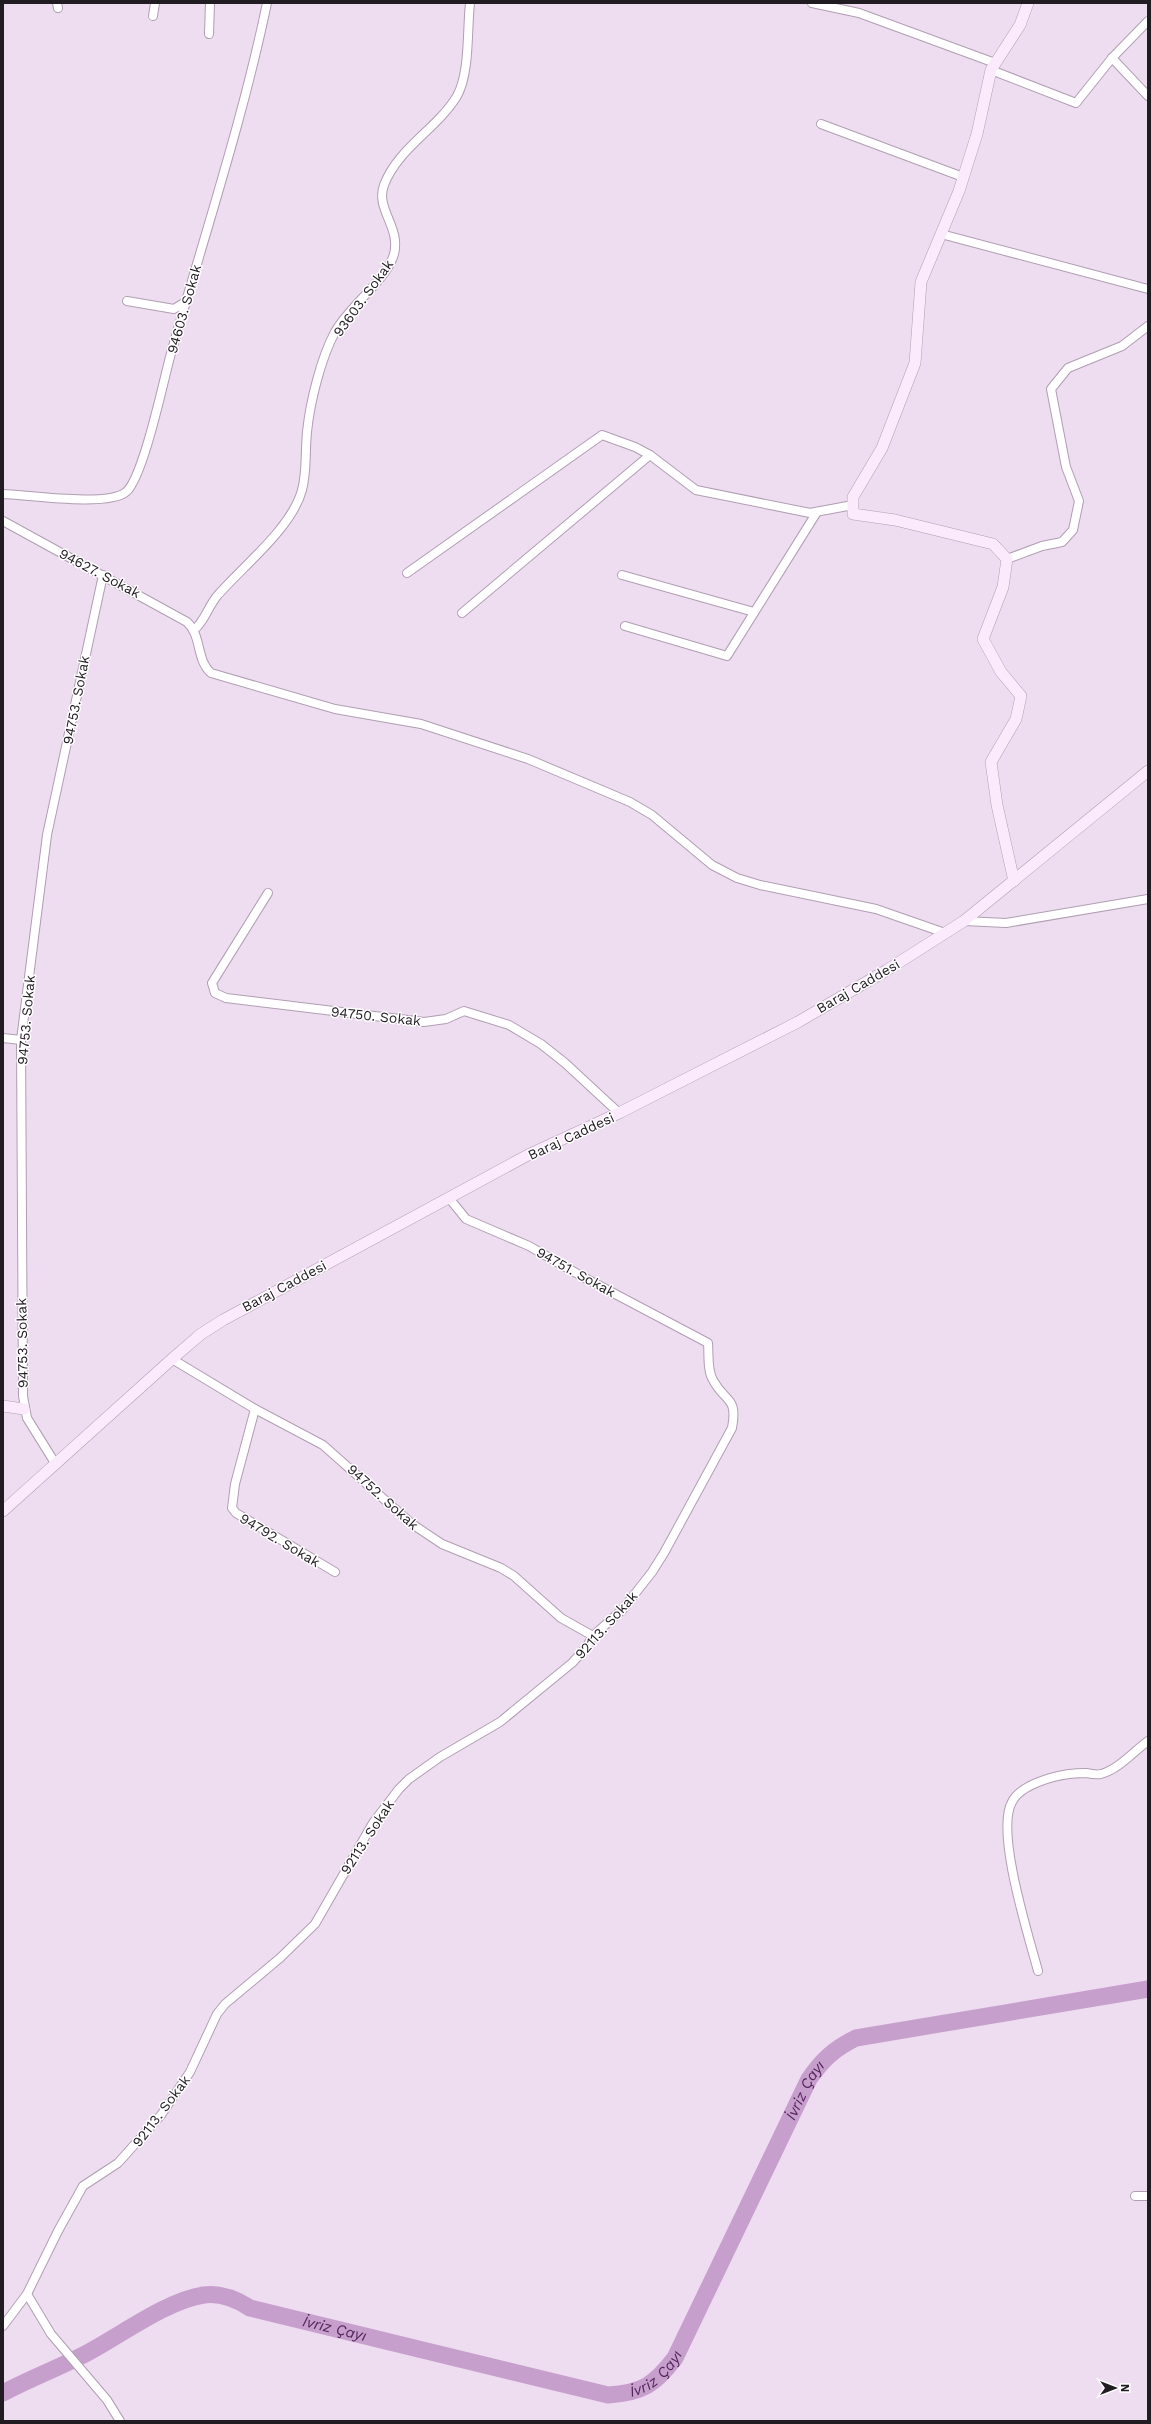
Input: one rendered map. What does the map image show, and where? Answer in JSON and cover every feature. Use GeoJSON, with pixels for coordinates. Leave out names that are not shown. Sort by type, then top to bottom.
{"type":"FeatureCollection","features":[{"type":"Feature","properties":{"kind":"main road"},"geometry":{"type":"LineString","coordinates":[[1014,881],[997,805],[991,762],[1016,718],[1021,696],[1001,672],[983,639],[1003,587],[1007,559],[993,544],[895,520],[853,514],[853,497],[882,448],[915,363],[921,282],[964,176],[977,134],[993,67],[1020,25],[1028,3]]}},
{"type":"Feature","properties":{"kind":"main road","name":"Baraj Caddesi"},"geometry":{"type":"LineString","coordinates":[[3,1511],[201,1334],[251,1303],[528,1156],[619,1113],[798,1022],[945,934],[964,921],[1148,771]]}},
{"type":"Feature","properties":{"kind":"main road"},"geometry":{"type":"LineString","coordinates":[[3,1406],[24,1409]]}},
{"type":"Feature","properties":{"kind":"street"},"geometry":{"type":"LineString","coordinates":[[153,16],[155,3]]}},
{"type":"Feature","properties":{"kind":"street"},"geometry":{"type":"LineString","coordinates":[[209,34],[210,3]]}},
{"type":"Feature","properties":{"kind":"street","name":"94603. Sokak"},"geometry":{"type":"LineString","coordinates":[[3,494],[99,500],[118,497],[128,490],[144,451],[239,116],[267,3]]}},
{"type":"Feature","properties":{"kind":"street","name":"93603. Sokak"},"geometry":{"type":"LineString","coordinates":[[195,629],[201,624],[217,596],[271,540],[299,499],[304,480],[310,415],[330,344],[336,331],[349,312],[388,268],[395,251],[395,231],[382,201],[384,185],[398,162],[456,96],[464,69],[470,3]]}},
{"type":"Feature","properties":{"kind":"street"},"geometry":{"type":"LineString","coordinates":[[812,3],[859,13],[993,67],[1076,103],[1112,58],[1148,21]]}},
{"type":"Feature","properties":{"kind":"street"},"geometry":{"type":"LineString","coordinates":[[1112,58],[1148,96]]}},
{"type":"Feature","properties":{"kind":"street"},"geometry":{"type":"LineString","coordinates":[[821,124],[964,176]]}},
{"type":"Feature","properties":{"kind":"street"},"geometry":{"type":"LineString","coordinates":[[941,234],[1148,289]]}},
{"type":"Feature","properties":{"kind":"street"},"geometry":{"type":"LineString","coordinates":[[127,301],[174,309],[186,301]]}},
{"type":"Feature","properties":{"kind":"street"},"geometry":{"type":"LineString","coordinates":[[1007,559],[1042,546],[1062,542],[1073,530],[1079,501],[1066,466],[1051,389],[1068,368],[1122,346],[1148,326]]}},
{"type":"Feature","properties":{"kind":"street"},"geometry":{"type":"LineString","coordinates":[[407,574],[602,435],[635,447],[650,455],[696,490],[810,513],[853,505]]}},
{"type":"Feature","properties":{"kind":"street"},"geometry":{"type":"LineString","coordinates":[[462,613],[650,455]]}},
{"type":"Feature","properties":{"kind":"street"},"geometry":{"type":"LineString","coordinates":[[625,626],[727,656],[817,512]]}},
{"type":"Feature","properties":{"kind":"street","name":"94627. Sokak"},"geometry":{"type":"LineString","coordinates":[[3,521],[175,614],[195,629]]}},
{"type":"Feature","properties":{"kind":"street","name":"94753. Sokak"},"geometry":{"type":"LineString","coordinates":[[55,1463],[34,1432],[24,1409],[21,1333],[21,1040],[47,835],[103,575]]}},
{"type":"Feature","properties":{"kind":"street"},"geometry":{"type":"LineString","coordinates":[[622,575],[754,612]]}},
{"type":"Feature","properties":{"kind":"street"},"geometry":{"type":"LineString","coordinates":[[195,629],[202,660],[206,669],[211,673],[336,709],[421,724],[528,759],[630,802],[652,815],[706,861],[737,878],[760,885],[876,909],[945,934]]}},
{"type":"Feature","properties":{"kind":"street","name":"94750. Sokak"},"geometry":{"type":"LineString","coordinates":[[268,893],[212,983],[215,993],[226,998],[424,1022],[439,1021],[459,1012],[470,1011],[509,1025],[541,1044],[565,1063],[619,1113]]}},
{"type":"Feature","properties":{"kind":"street"},"geometry":{"type":"LineString","coordinates":[[964,921],[1006,923],[1148,899]]}},
{"type":"Feature","properties":{"kind":"street"},"geometry":{"type":"LineString","coordinates":[[3,1038],[21,1040]]}},
{"type":"Feature","properties":{"kind":"street","name":"94751. Sokak"},"geometry":{"type":"LineString","coordinates":[[448,1198],[466,1219],[529,1246],[583,1277],[708,1343]]}},
{"type":"Feature","properties":{"kind":"street","name":"92113. Sokak"},"geometry":{"type":"LineString","coordinates":[[3,2326],[27,2294],[58,2231],[83,2186],[118,2163],[161,2116],[190,2072],[213,2021],[225,2004],[280,1958],[315,1924],[373,1823],[399,1789],[423,1769],[487,1730],[580,1656],[593,1636],[623,1609],[652,1572],[732,1428],[733,1408],[730,1399],[712,1379],[708,1343]]}},
{"type":"Feature","properties":{"kind":"street","name":"94752. Sokak"},"geometry":{"type":"LineString","coordinates":[[172,1359],[255,1409],[323,1445],[412,1524],[427,1535],[442,1544],[501,1568],[514,1576],[561,1618],[593,1636]]}},
{"type":"Feature","properties":{"kind":"street","name":"94792. Sokak"},"geometry":{"type":"LineString","coordinates":[[255,1409],[235,1484],[232,1508],[236,1513],[335,1572]]}},
{"type":"Feature","properties":{"kind":"street"},"geometry":{"type":"LineString","coordinates":[[1038,1971],[1021,1908],[1010,1853],[1006,1820],[1012,1801],[1026,1788],[1051,1778],[1084,1773],[1100,1775],[1114,1768],[1148,1741]]}},
{"type":"Feature","properties":{"kind":"street"},"geometry":{"type":"LineString","coordinates":[[1135,2196],[1148,2196]]}},
{"type":"Feature","properties":{"kind":"street"},"geometry":{"type":"LineString","coordinates":[[27,2294],[43,2323],[58,2344],[107,2400],[120,2421]]}},
{"type":"Feature","properties":{"kind":"waterway","name":"İvriz Çayı"},"geometry":{"type":"LineString","coordinates":[[3,2393],[68,2363],[160,2311],[190,2298],[204,2295],[228,2297],[250,2308],[608,2395],[620,2394],[639,2389],[654,2381],[675,2358],[809,2079],[824,2060],[841,2046],[856,2038],[1148,1989]]}}]}
